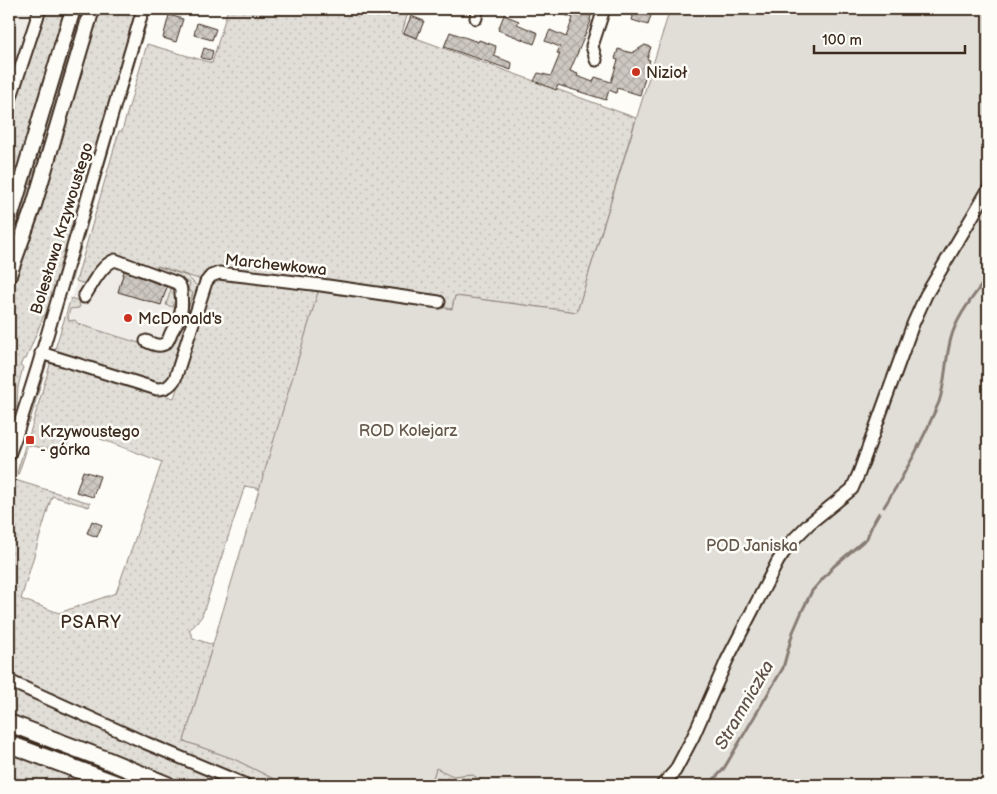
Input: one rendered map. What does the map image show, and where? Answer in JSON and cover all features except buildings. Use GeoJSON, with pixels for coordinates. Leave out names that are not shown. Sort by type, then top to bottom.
{"type":"FeatureCollection","features":[{"type":"Feature","properties":{"kind":"highway"},"geometry":{"type":"LineString","coordinates":[[9,723],[167,785]]}},
{"type":"Feature","properties":{"kind":"highway"},"geometry":{"type":"LineString","coordinates":[[9,744],[119,785]]}},
{"type":"Feature","properties":{"kind":"main road"},"geometry":{"type":"LineString","coordinates":[[9,222],[73,9]]}},
{"type":"Feature","properties":{"kind":"main road"},"geometry":{"type":"LineString","coordinates":[[9,275],[34,205],[92,9]]}},
{"type":"Feature","properties":{"kind":"street"},"geometry":{"type":"LineString","coordinates":[[9,102],[40,9]]}},
{"type":"Feature","properties":{"kind":"street","name":"Bolesława Krzywoustego"},"geometry":{"type":"LineString","coordinates":[[9,455],[143,9]]}},
{"type":"Feature","properties":{"kind":"street"},"geometry":{"type":"LineString","coordinates":[[596,60],[592,46],[604,9]]}},
{"type":"Feature","properties":{"kind":"street"},"geometry":{"type":"LineString","coordinates":[[662,785],[675,771],[693,737],[727,660],[778,561],[790,543],[809,524],[852,489],[860,473],[913,324],[926,294],[988,190]]}},
{"type":"Feature","properties":{"kind":"street"},"geometry":{"type":"LineString","coordinates":[[84,297],[103,270],[115,260],[174,281],[180,287],[183,307],[178,323],[168,342],[164,345],[160,346],[146,341]]}},
{"type":"Feature","properties":{"kind":"street","name":"Marchewkowa"},"geometry":{"type":"LineString","coordinates":[[41,353],[157,389],[164,389],[170,386],[175,379],[206,282],[212,276],[219,273],[439,302]]}},
{"type":"Feature","properties":{"kind":"street"},"geometry":{"type":"LineString","coordinates":[[9,681],[246,785]]}},
{"type":"Feature","properties":{"kind":"shaded area"},"geometry":{"type":"Polygon","coordinates":[[[9,9],[52,9],[9,159],[9,9]]]}},
{"type":"Feature","properties":{"kind":"shaded area","name":"McDonald's"},"geometry":{"type":"Polygon","coordinates":[[[88,243],[202,280],[169,381],[58,344],[88,243]]]}},
{"type":"Feature","properties":{"kind":"green space"},"geometry":{"type":"Polygon","coordinates":[[[46,9],[67,9],[9,203],[9,119],[46,9]]]}},
{"type":"Feature","properties":{"kind":"green space"},"geometry":{"type":"Polygon","coordinates":[[[80,9],[86,9],[28,203],[9,258],[9,241],[80,9]]]}},
{"type":"Feature","properties":{"kind":"green space"},"geometry":{"type":"Polygon","coordinates":[[[99,9],[138,9],[47,315],[44,315],[26,359],[23,359],[20,366],[23,367],[18,387],[17,405],[9,431],[9,293],[22,257],[99,9]]]}},
{"type":"Feature","properties":{"kind":"green space"},"geometry":{"type":"Polygon","coordinates":[[[148,9],[151,9],[126,92],[124,89],[148,9]]]}},
{"type":"Feature","properties":{"kind":"green space"},"geometry":{"type":"Polygon","coordinates":[[[228,9],[409,9],[402,33],[636,118],[577,312],[455,296],[452,309],[443,308],[444,299],[377,288],[224,270],[205,281],[158,266],[156,272],[113,255],[105,258],[88,285],[76,281],[119,131],[122,131],[147,44],[212,63],[228,9]]]}},
{"type":"Feature","properties":{"kind":"green space","name":"POD Janiska"},"geometry":{"type":"Polygon","coordinates":[[[670,9],[988,9],[988,785],[489,785],[471,774],[453,776],[436,768],[431,785],[286,785],[234,759],[184,741],[319,289],[452,309],[455,296],[577,312],[670,9]]]}},
{"type":"Feature","properties":{"kind":"green space"},"geometry":{"type":"Polygon","coordinates":[[[115,129],[70,286],[68,279],[112,131],[115,129]]]}},
{"type":"Feature","properties":{"kind":"green space"},"geometry":{"type":"Polygon","coordinates":[[[157,266],[187,276],[197,286],[197,296],[186,329],[183,325],[193,293],[188,290],[190,283],[156,272],[157,266]]]}},
{"type":"Feature","properties":{"kind":"green space"},"geometry":{"type":"Polygon","coordinates":[[[220,278],[319,289],[260,489],[245,486],[202,616],[189,630],[193,638],[213,645],[184,741],[234,759],[286,785],[9,785],[9,472],[13,485],[15,480],[90,503],[89,507],[52,496],[21,599],[59,613],[116,593],[162,462],[74,429],[64,453],[28,445],[18,475],[17,472],[26,443],[30,443],[31,437],[29,436],[51,361],[174,398],[210,282],[220,278]]]}},
{"type":"Feature","properties":{"kind":"green space"},"geometry":{"type":"Polygon","coordinates":[[[173,283],[175,285],[176,297],[173,307],[166,305],[173,283]]]}},
{"type":"Feature","properties":{"kind":"green space"},"geometry":{"type":"Polygon","coordinates":[[[188,290],[194,292],[183,325],[186,329],[169,381],[164,386],[54,352],[71,298],[78,301],[80,306],[79,308],[70,309],[69,321],[75,320],[78,324],[161,350],[188,290]]]}},
{"type":"Feature","properties":{"kind":"green space"},"geometry":{"type":"Polygon","coordinates":[[[48,359],[29,424],[28,413],[44,361],[48,359]]]}},
{"type":"Feature","properties":{"kind":"green space"},"geometry":{"type":"Polygon","coordinates":[[[436,767],[453,776],[471,774],[489,785],[431,785],[436,767]]]}},
{"type":"Feature","properties":{"kind":"waterway","name":"Stramniczka"},"geometry":{"type":"LineString","coordinates":[[884,507],[914,456],[939,402],[949,346],[957,321],[988,276]]}},
{"type":"Feature","properties":{"kind":"waterway","name":"Stramniczka"},"geometry":{"type":"LineString","coordinates":[[708,785],[723,770],[783,668],[793,632],[812,591],[834,566],[867,538],[879,513]]}},
{"type":"Feature","properties":{"kind":"place","name":"Nizioł"},"geometry":{"type":"Point","coordinates":[636,72]}},
{"type":"Feature","properties":{"kind":"place","name":"McDonald's"},"geometry":{"type":"Point","coordinates":[128,318]}},
{"type":"Feature","properties":{"kind":"place","name":"Krzywoustego - górka"},"geometry":{"type":"Point","coordinates":[30,440]}},
{"type":"Feature","properties":{"kind":"district","name":"PSARY"},"geometry":{"type":"Point","coordinates":[91,622]}},
{"type":"Feature","properties":{"kind":"park label","name":"ROD Kolejarz"},"geometry":{"type":"Point","coordinates":[408,430]}}]}
